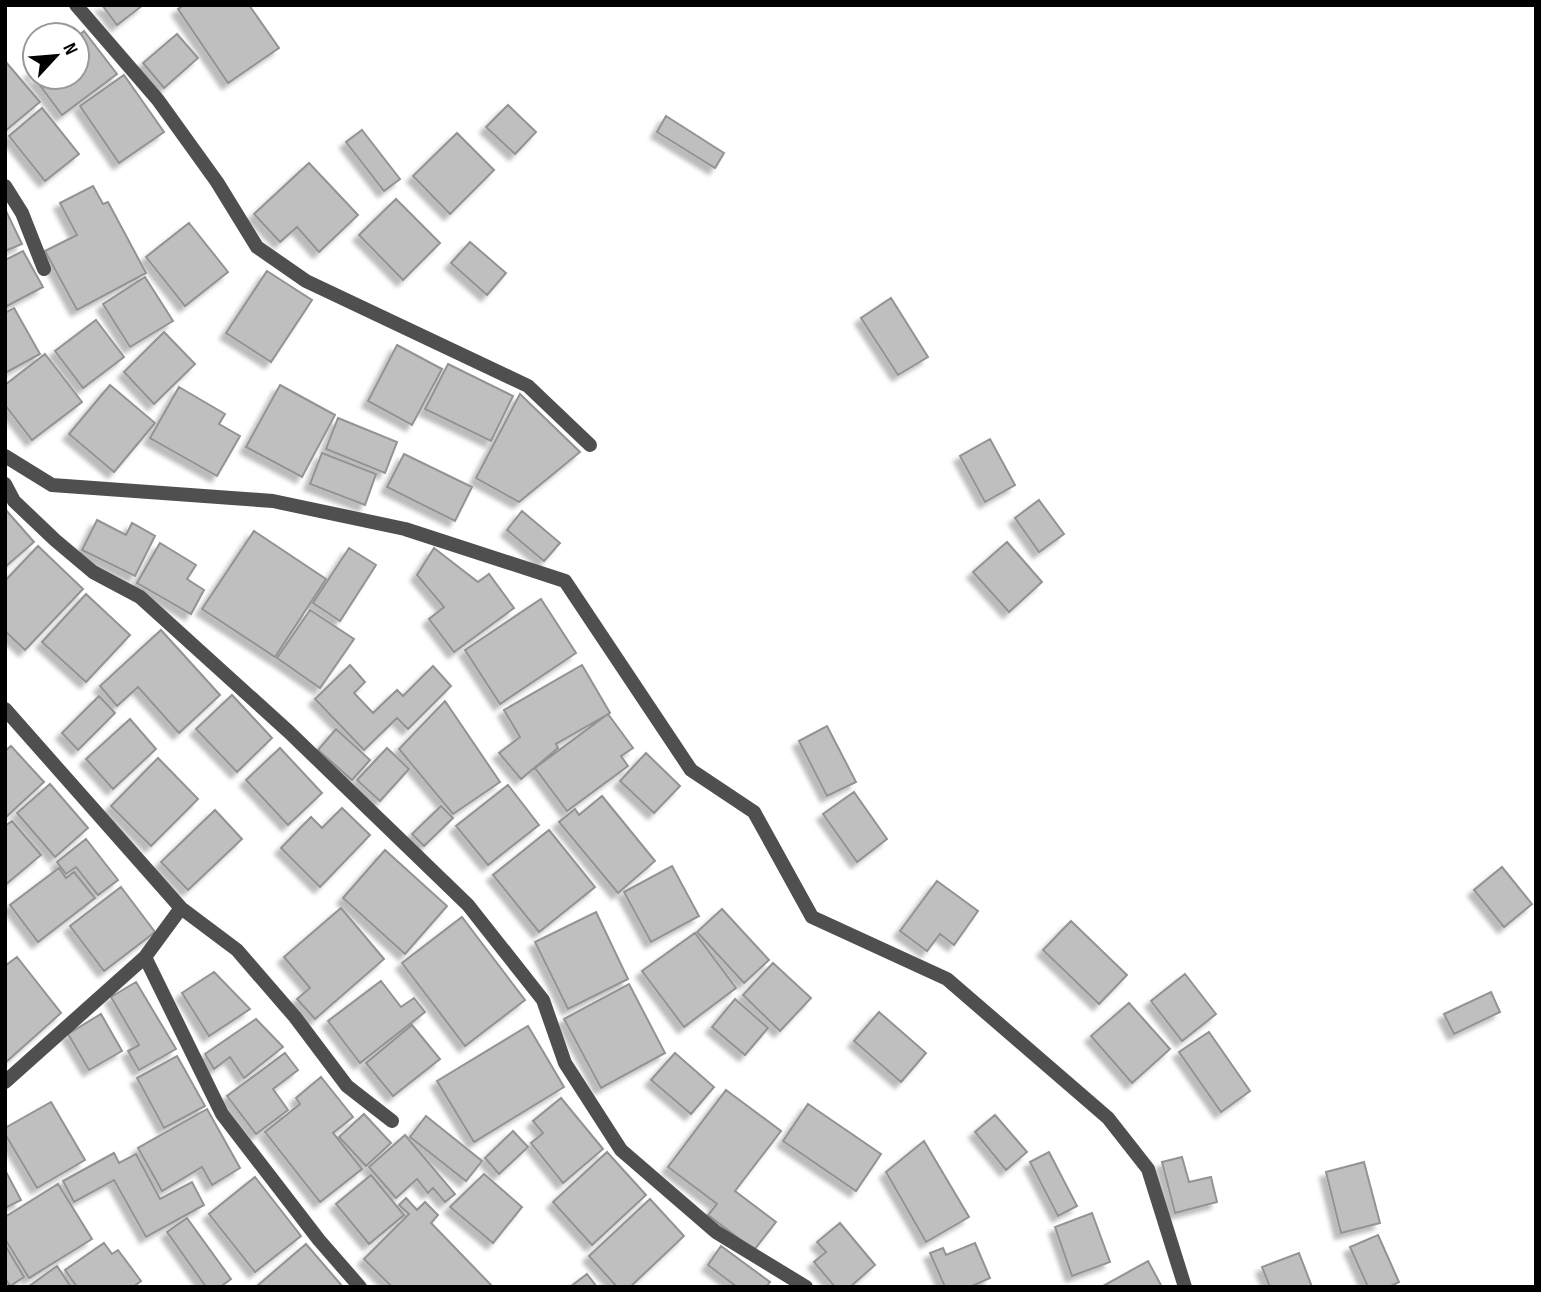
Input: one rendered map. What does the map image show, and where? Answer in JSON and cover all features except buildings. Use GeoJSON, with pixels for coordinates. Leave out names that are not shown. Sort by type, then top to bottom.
{"type":"FeatureCollection","features":[{"type":"Feature","properties":{"kind":"street"},"geometry":{"type":"LineString","coordinates":[[76,5],[158,100],[217,182],[257,247],[306,281],[528,386],[590,445]]}},
{"type":"Feature","properties":{"kind":"street"},"geometry":{"type":"LineString","coordinates":[[5,186],[22,213],[44,269]]}},
{"type":"Feature","properties":{"kind":"street"},"geometry":{"type":"LineString","coordinates":[[5,456],[52,485],[273,501],[405,529],[565,581],[691,770],[754,812],[812,916],[947,979],[1108,1118],[1148,1169],[1185,1287]]}},
{"type":"Feature","properties":{"kind":"street"},"geometry":{"type":"LineString","coordinates":[[5,484],[14,501],[55,540],[93,572],[140,597],[289,732],[468,905],[543,1000],[565,1063],[621,1150],[716,1232],[806,1287]]}},
{"type":"Feature","properties":{"kind":"street"},"geometry":{"type":"LineString","coordinates":[[5,709],[181,908],[237,950],[295,1017],[347,1086],[392,1121]]}},
{"type":"Feature","properties":{"kind":"street"},"geometry":{"type":"LineString","coordinates":[[5,1082],[145,957],[181,908]]}},
{"type":"Feature","properties":{"kind":"street"},"geometry":{"type":"LineString","coordinates":[[145,957],[222,1114],[319,1240],[360,1287]]}}]}
